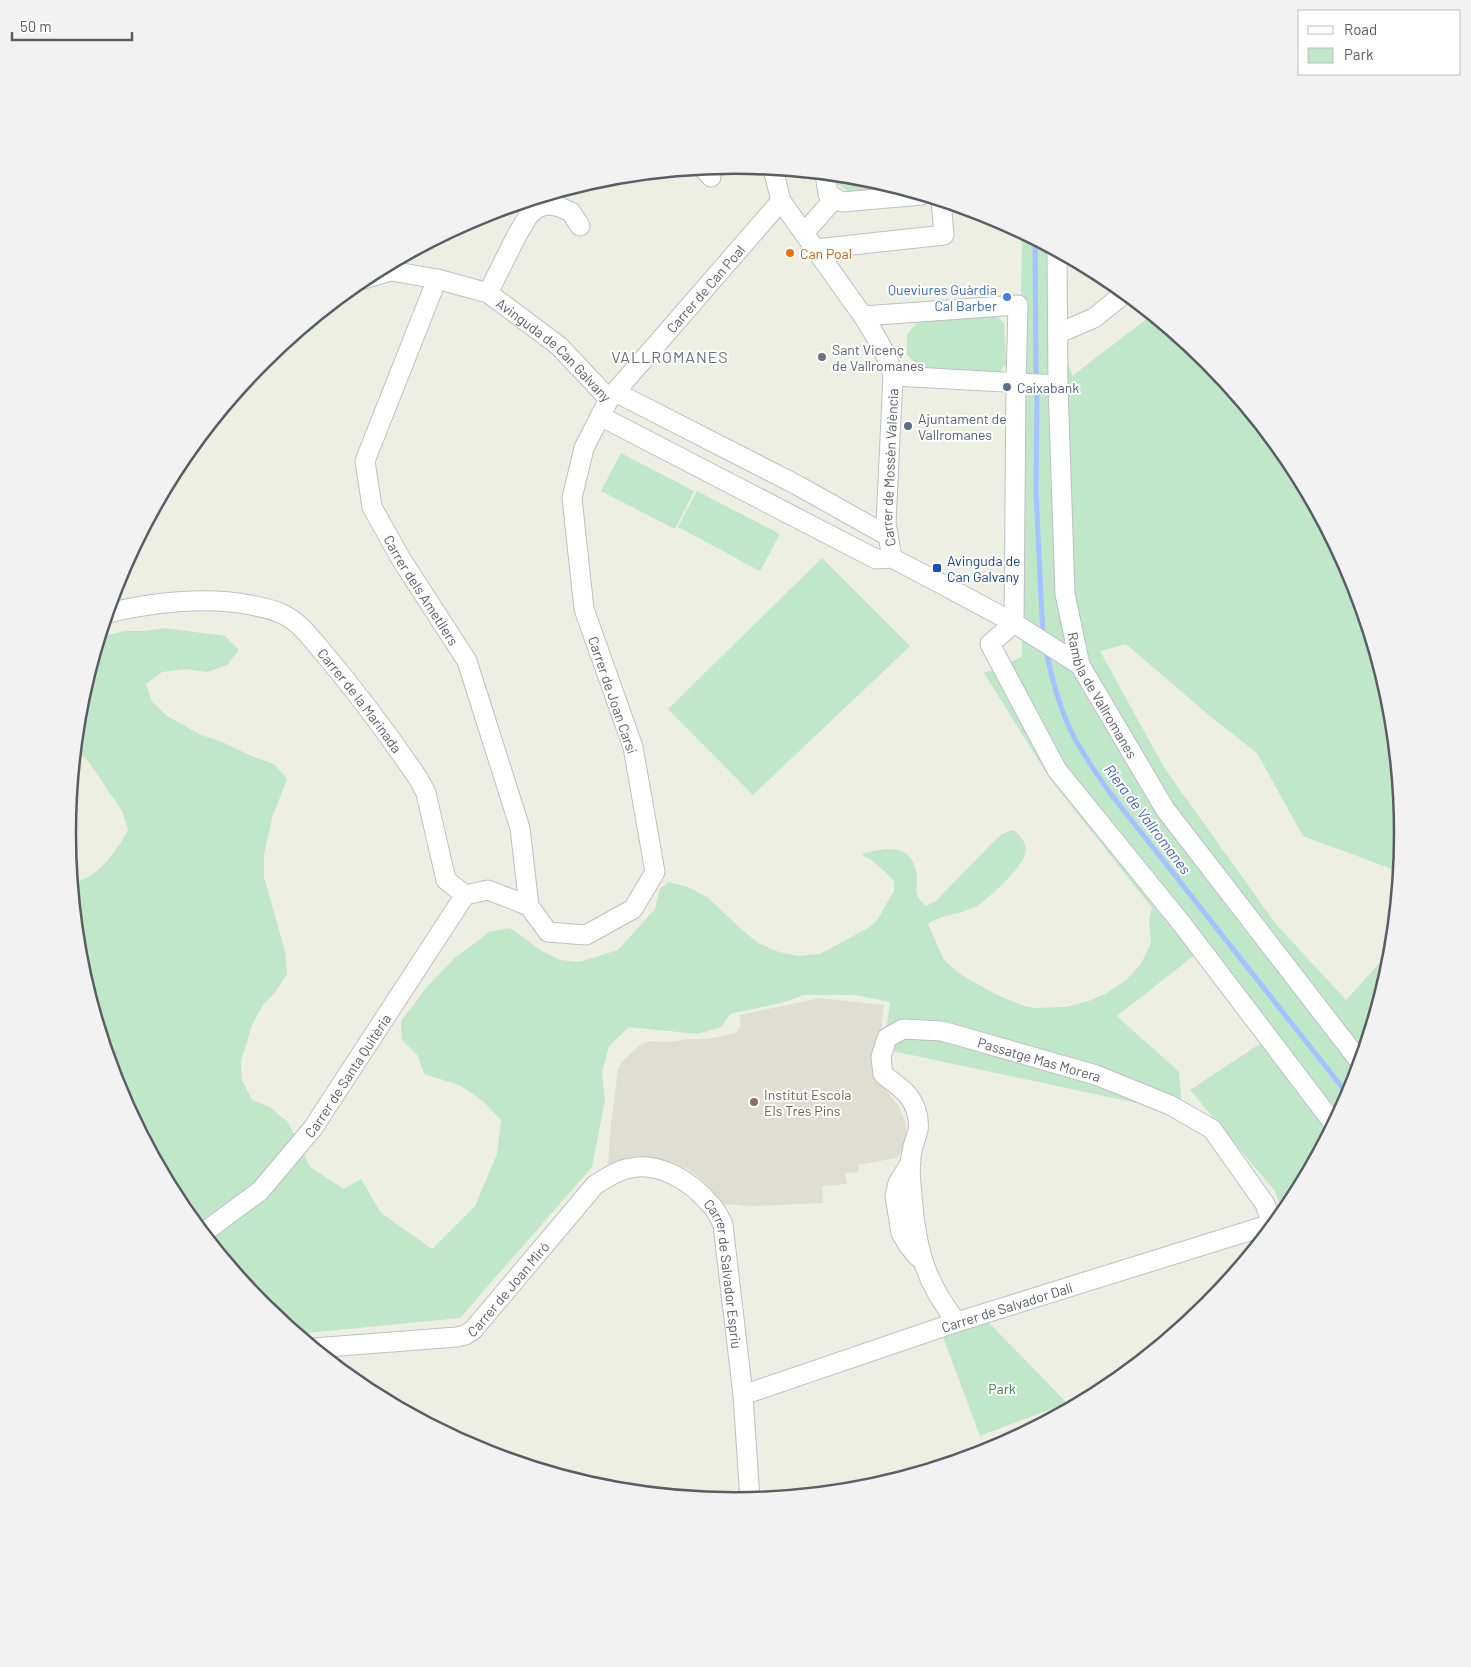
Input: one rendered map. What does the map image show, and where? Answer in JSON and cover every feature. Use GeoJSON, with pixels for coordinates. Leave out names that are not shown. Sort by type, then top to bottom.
{"type":"FeatureCollection","features":[{"type":"Feature","properties":{"kind":"street"},"geometry":{"type":"LineString","coordinates":[[775,176],[781,201],[863,316],[882,347],[889,361],[893,376],[1058,385]]}},
{"type":"Feature","properties":{"kind":"street"},"geometry":{"type":"LineString","coordinates":[[826,181],[828,194],[842,202],[904,197]]}},
{"type":"Feature","properties":{"kind":"street"},"geometry":{"type":"LineString","coordinates":[[804,233],[835,198]]}},
{"type":"Feature","properties":{"kind":"street","name":"Carrer de Can Poal"},"geometry":{"type":"LineString","coordinates":[[612,396],[781,201]]}},
{"type":"Feature","properties":{"kind":"street"},"geometry":{"type":"LineString","coordinates":[[488,293],[517,236],[529,215],[536,208],[546,205],[557,206],[571,212],[580,226]]}},
{"type":"Feature","properties":{"kind":"street"},"geometry":{"type":"LineString","coordinates":[[816,249],[944,235],[942,207]]}},
{"type":"Feature","properties":{"kind":"street","name":"Rambla de Vallromanes"},"geometry":{"type":"LineString","coordinates":[[1057,259],[1058,385],[1065,594],[1080,665],[1165,809],[1356,1056]]}},
{"type":"Feature","properties":{"kind":"street","name":"Avinguda de Can Galvany"},"geometry":{"type":"LineString","coordinates":[[398,268],[488,293],[559,346],[612,396],[797,485],[888,536]]}},
{"type":"Feature","properties":{"kind":"street","name":"Carrer dels Ametllers"},"geometry":{"type":"LineString","coordinates":[[437,279],[364,461],[372,508],[401,559],[467,661],[520,828],[530,906]]}},
{"type":"Feature","properties":{"kind":"street"},"geometry":{"type":"LineString","coordinates":[[1059,333],[1094,318],[1119,297]]}},
{"type":"Feature","properties":{"kind":"street"},"geometry":{"type":"LineString","coordinates":[[863,316],[1018,306],[1014,624],[990,644],[1057,770],[1182,924],[1330,1119]]}},
{"type":"Feature","properties":{"kind":"street","name":"Carrer de Mossèn València"},"geometry":{"type":"LineString","coordinates":[[892,558],[886,523],[893,376]]}},
{"type":"Feature","properties":{"kind":"street","name":"Avinguda de Can Galvany"},"geometry":{"type":"LineString","coordinates":[[612,396],[600,416],[876,559],[892,558],[1014,624],[1080,665]]}},
{"type":"Feature","properties":{"kind":"street","name":"Carrer de Joan Carsi"},"geometry":{"type":"LineString","coordinates":[[530,906],[548,932],[586,935],[633,909],[655,872],[633,747],[584,609],[572,498],[584,448],[600,416]]}},
{"type":"Feature","properties":{"kind":"street","name":"Carrer de la Marinada"},"geometry":{"type":"LineString","coordinates":[[115,612],[154,604],[200,600],[232,602],[281,613],[299,624],[345,678],[418,778],[426,793],[446,880],[465,894]]}},
{"type":"Feature","properties":{"kind":"street"},"geometry":{"type":"LineString","coordinates":[[465,894],[488,890],[530,906]]}},
{"type":"Feature","properties":{"kind":"street","name":"Carrer de Santa Quitèria"},"geometry":{"type":"LineString","coordinates":[[208,1229],[260,1191],[313,1128],[465,894]]}},
{"type":"Feature","properties":{"kind":"street","name":"Passatge Mas Morera"},"geometry":{"type":"LineString","coordinates":[[957,1322],[948,1311],[926,1273],[914,1223],[911,1157],[920,1125],[915,1107],[905,1090],[894,1084],[883,1074],[881,1056],[887,1038],[903,1029],[942,1031],[1096,1076],[1170,1105],[1212,1129],[1266,1204],[1270,1219]]}},
{"type":"Feature","properties":{"kind":"street","name":"Carrer de Joan Miró"},"geometry":{"type":"LineString","coordinates":[[323,1347],[466,1335],[473,1330],[595,1185],[626,1168],[647,1168],[670,1173]]}},
{"type":"Feature","properties":{"kind":"street","name":"Carrer de Salvador Espriu"},"geometry":{"type":"LineString","coordinates":[[670,1173],[696,1189],[713,1206],[724,1225],[743,1395]]}},
{"type":"Feature","properties":{"kind":"street","name":"Carrer de Salvador Dalí"},"geometry":{"type":"LineString","coordinates":[[743,1395],[957,1322],[1264,1227]]}},
{"type":"Feature","properties":{"kind":"street"},"geometry":{"type":"LineString","coordinates":[[743,1395],[749,1492]]}},
{"type":"Feature","properties":{"kind":"shaded area","name":"Institut Escola Els Tres Pins"},"geometry":{"type":"Polygon","coordinates":[[[820,998],[884,1005],[880,1042],[883,1086],[899,1107],[905,1122],[907,1137],[903,1150],[896,1158],[858,1165],[858,1172],[845,1173],[847,1184],[822,1186],[823,1203],[754,1206],[721,1204],[704,1182],[690,1170],[658,1159],[642,1156],[632,1157],[608,1165],[618,1070],[622,1062],[640,1045],[650,1041],[670,1042],[707,1039],[736,1033],[740,1027],[740,1015],[820,998]]]}},
{"type":"Feature","properties":{"kind":"green space"},"geometry":{"type":"Polygon","coordinates":[[[837,182],[876,190],[849,192],[837,182]]]}},
{"type":"Feature","properties":{"kind":"green space"},"geometry":{"type":"Polygon","coordinates":[[[1022,240],[1063,262],[1065,353],[1072,376],[1147,319],[1202,367],[1259,432],[1284,467],[1306,504],[1327,542],[1345,581],[1360,622],[1382,705],[1389,747],[1393,790],[1395,833],[1393,870],[1303,836],[1257,753],[1211,717],[1126,644],[1100,651],[1165,769],[1275,923],[1346,1000],[1382,960],[1360,1045],[1333,1113],[1205,947],[1117,1016],[1179,1072],[1183,1117],[1165,1109],[888,1050],[886,1031],[890,1002],[855,995],[804,995],[784,1002],[730,1014],[721,1027],[698,1034],[629,1027],[609,1046],[602,1072],[605,1100],[592,1167],[460,1318],[306,1333],[269,1300],[240,1268],[212,1235],[187,1200],[144,1125],[126,1086],[99,1004],[89,962],[78,881],[90,876],[107,861],[117,849],[128,830],[122,811],[88,761],[81,755],[89,705],[107,635],[125,631],[164,628],[225,636],[239,650],[227,665],[207,672],[186,669],[162,672],[146,684],[152,702],[167,716],[201,735],[274,764],[287,779],[273,815],[264,854],[264,877],[285,951],[287,974],[276,991],[263,1005],[252,1025],[241,1061],[242,1080],[252,1100],[269,1107],[288,1122],[310,1167],[344,1189],[361,1179],[381,1213],[432,1249],[475,1206],[497,1154],[501,1120],[483,1101],[459,1085],[424,1074],[418,1056],[402,1040],[401,1021],[426,988],[455,958],[489,932],[510,928],[542,951],[560,960],[579,962],[618,950],[655,909],[660,889],[669,882],[688,887],[707,897],[760,944],[779,952],[798,956],[820,954],[870,927],[878,919],[894,891],[894,880],[874,862],[861,854],[894,849],[908,855],[913,861],[916,871],[916,893],[926,906],[936,901],[1002,834],[1013,830],[1022,838],[1026,849],[1021,863],[1010,877],[988,898],[975,907],[939,918],[928,924],[944,960],[960,974],[995,994],[1034,1008],[1066,1007],[1089,1001],[1107,993],[1126,980],[1141,964],[1151,943],[1149,919],[1152,908],[1050,779],[984,673],[1022,657],[1019,430],[1022,240]]]}},
{"type":"Feature","properties":{"kind":"green space"},"geometry":{"type":"Polygon","coordinates":[[[995,314],[1004,323],[1006,365],[997,374],[924,370],[907,355],[907,334],[921,318],[995,314]]]}},
{"type":"Feature","properties":{"kind":"green space"},"geometry":{"type":"Polygon","coordinates":[[[621,453],[694,491],[675,529],[601,491],[621,453]]]}},
{"type":"Feature","properties":{"kind":"green space"},"geometry":{"type":"Polygon","coordinates":[[[697,491],[780,534],[760,571],[678,527],[697,491]]]}},
{"type":"Feature","properties":{"kind":"green space"},"geometry":{"type":"Polygon","coordinates":[[[822,558],[910,646],[753,795],[668,709],[822,558]]]}},
{"type":"Feature","properties":{"kind":"green space"},"geometry":{"type":"Polygon","coordinates":[[[1261,1043],[1325,1128],[1280,1206],[1275,1191],[1190,1090],[1261,1043]]]}},
{"type":"Feature","properties":{"kind":"green space","name":"Park"},"geometry":{"type":"Polygon","coordinates":[[[988,1322],[1067,1403],[980,1436],[943,1337],[988,1322]]]}},
{"type":"Feature","properties":{"kind":"waterway","name":"Riera de Vallromanes"},"geometry":{"type":"LineString","coordinates":[[1035,246],[1036,379]]}},
{"type":"Feature","properties":{"kind":"waterway","name":"Riera de Vallromanes"},"geometry":{"type":"LineString","coordinates":[[1037,388],[1036,494],[1043,636]]}},
{"type":"Feature","properties":{"kind":"waterway","name":"Riera de Vallromanes"},"geometry":{"type":"LineString","coordinates":[[1046,650],[1055,689],[1073,736],[1110,793],[1344,1089]]}},
{"type":"Feature","properties":{"kind":"place","name":"Can Poal"},"geometry":{"type":"Point","coordinates":[790,253]}},
{"type":"Feature","properties":{"kind":"place","name":"Queviures Guàrdia Cal Barber"},"geometry":{"type":"Point","coordinates":[1007,297]}},
{"type":"Feature","properties":{"kind":"place","name":"Sant Vicenç de Vallromanes"},"geometry":{"type":"Point","coordinates":[822,357]}},
{"type":"Feature","properties":{"kind":"place","name":"Caixabank"},"geometry":{"type":"Point","coordinates":[1007,387]}},
{"type":"Feature","properties":{"kind":"place","name":"Ajuntament de Vallromanes"},"geometry":{"type":"Point","coordinates":[908,426]}},
{"type":"Feature","properties":{"kind":"place","name":"Avinguda de Can Galvany"},"geometry":{"type":"Point","coordinates":[937,568]}},
{"type":"Feature","properties":{"kind":"place","name":"Institut Escola Els Tres Pins"},"geometry":{"type":"Point","coordinates":[754,1102]}},
{"type":"Feature","properties":{"kind":"district","name":"VALLROMANES"},"geometry":{"type":"Point","coordinates":[670,356]}}]}
